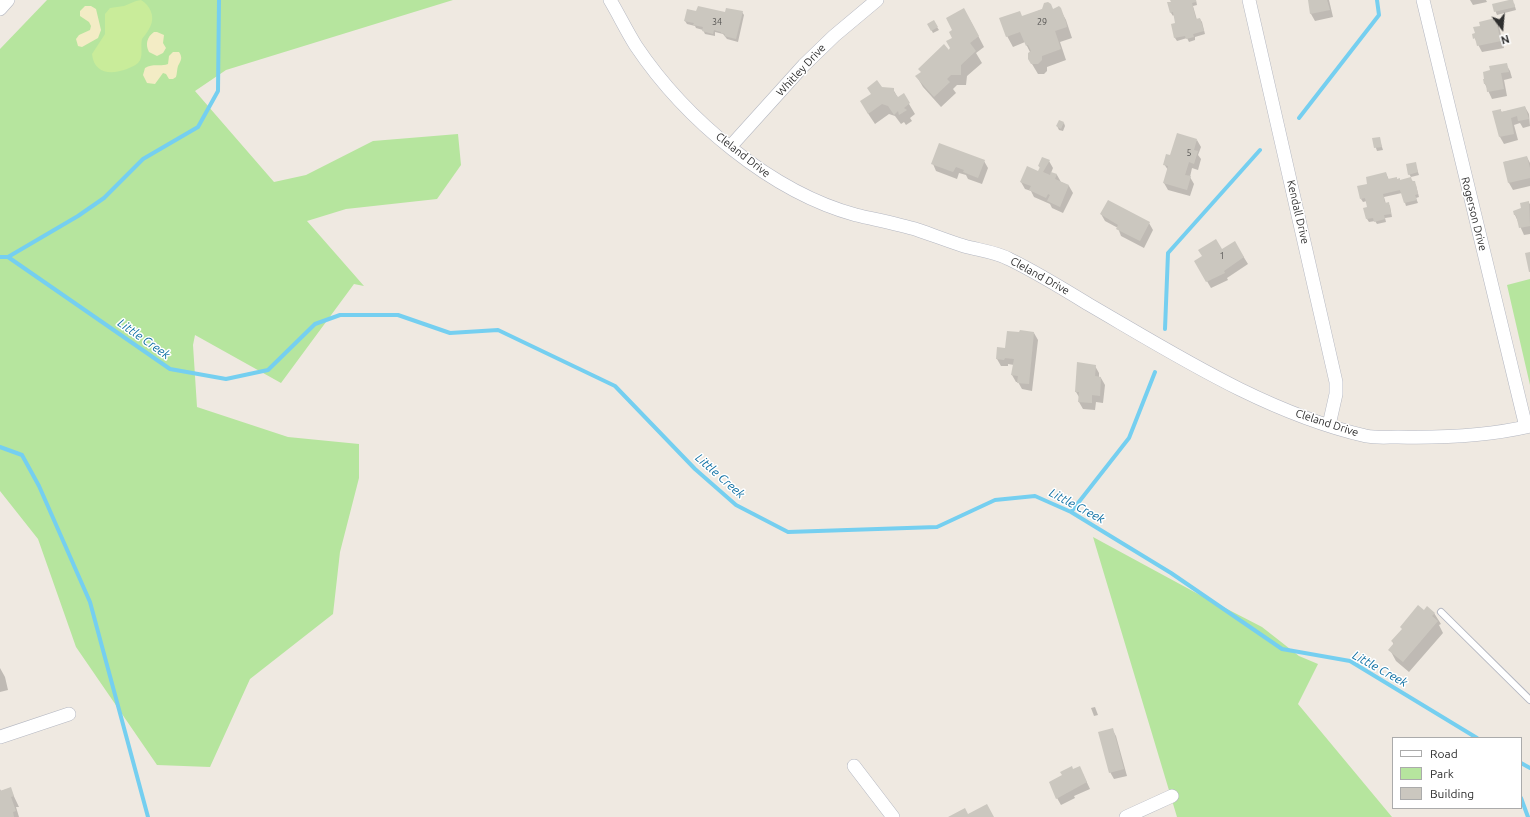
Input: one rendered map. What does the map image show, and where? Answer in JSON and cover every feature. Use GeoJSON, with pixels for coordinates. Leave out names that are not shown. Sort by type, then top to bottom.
{"type":"FeatureCollection","features":[{"type":"Feature","properties":{"kind":"street"},"geometry":{"type":"LineString","coordinates":[[0,9],[8,0]]}},
{"type":"Feature","properties":{"kind":"street","name":"Cleland Drive"},"geometry":{"type":"LineString","coordinates":[[610,0],[636,46],[662,80],[692,113],[730,147],[776,181],[814,199],[853,214],[916,230],[1006,257],[1160,346],[1222,379],[1280,408],[1329,425],[1369,437],[1426,438],[1484,434],[1528,427]]}},
{"type":"Feature","properties":{"kind":"street","name":"Whitley Drive"},"geometry":{"type":"LineString","coordinates":[[730,147],[804,65],[834,36],[877,0]]}},
{"type":"Feature","properties":{"kind":"street","name":"Kendall Drive"},"geometry":{"type":"LineString","coordinates":[[1249,0],[1336,382],[1336,394],[1329,425]]}},
{"type":"Feature","properties":{"kind":"street","name":"Rogerson Drive"},"geometry":{"type":"LineString","coordinates":[[1423,0],[1528,427]]}},
{"type":"Feature","properties":{"kind":"street"},"geometry":{"type":"LineString","coordinates":[[0,738],[69,714]]}},
{"type":"Feature","properties":{"kind":"street"},"geometry":{"type":"LineString","coordinates":[[854,766],[893,817]]}},
{"type":"Feature","properties":{"kind":"street"},"geometry":{"type":"LineString","coordinates":[[1126,817],[1172,796]]}},
{"type":"Feature","properties":{"kind":"lane"},"geometry":{"type":"LineString","coordinates":[[1441,612],[1530,700]]}},
{"type":"Feature","properties":{"kind":"green space"},"geometry":{"type":"Polygon","coordinates":[[[47,0],[453,0],[226,70],[195,91],[274,182],[306,175],[373,141],[458,134],[461,165],[437,199],[346,209],[307,221],[364,286],[354,284],[281,383],[195,335],[193,345],[197,407],[288,437],[359,444],[359,478],[340,552],[333,614],[250,679],[210,767],[157,765],[76,647],[38,539],[0,491],[0,49],[47,0]]]}},
{"type":"Feature","properties":{"kind":"green space"},"geometry":{"type":"Polygon","coordinates":[[[141,0],[150,9],[152,21],[142,39],[140,61],[135,65],[121,71],[109,72],[100,69],[93,61],[92,54],[105,34],[105,14],[110,8],[124,6],[141,0]]]}},
{"type":"Feature","properties":{"kind":"green space"},"geometry":{"type":"Polygon","coordinates":[[[1530,279],[1530,385],[1507,285],[1530,279]]]}},
{"type":"Feature","properties":{"kind":"green space"},"geometry":{"type":"Polygon","coordinates":[[[1093,537],[1262,627],[1299,656],[1318,664],[1298,704],[1392,817],[1177,817],[1093,537]]]}},
{"type":"Feature","properties":{"kind":"sand"},"geometry":{"type":"Polygon","coordinates":[[[85,6],[91,6],[96,9],[101,30],[98,38],[82,47],[78,46],[76,39],[79,35],[90,30],[91,26],[89,22],[80,16],[80,11],[85,6]]]}},
{"type":"Feature","properties":{"kind":"sand"},"geometry":{"type":"Polygon","coordinates":[[[154,32],[164,35],[163,43],[166,48],[163,53],[157,56],[149,52],[147,46],[148,38],[154,32]]]}},
{"type":"Feature","properties":{"kind":"sand"},"geometry":{"type":"Polygon","coordinates":[[[173,52],[179,52],[181,57],[176,77],[169,79],[166,74],[163,73],[155,84],[147,83],[143,75],[145,68],[168,64],[169,56],[173,52]]]}},
{"type":"Feature","properties":{"kind":"building"},"geometry":{"type":"Polygon","coordinates":[[[1170,0],[1196,0],[1196,2],[1192,3],[1196,19],[1200,18],[1204,31],[1193,34],[1194,37],[1186,39],[1185,36],[1174,38],[1171,24],[1175,23],[1173,12],[1170,13],[1167,2],[1171,2],[1170,0]]]}},
{"type":"Feature","properties":{"kind":"building"},"geometry":{"type":"Polygon","coordinates":[[[1308,0],[1327,0],[1330,10],[1310,14],[1308,0]]]}},
{"type":"Feature","properties":{"kind":"building"},"geometry":{"type":"Polygon","coordinates":[[[1513,0],[1515,7],[1494,12],[1492,4],[1513,0]]]}},
{"type":"Feature","properties":{"kind":"building"},"geometry":{"type":"Polygon","coordinates":[[[1048,2],[1051,4],[1053,9],[1059,6],[1061,8],[1066,22],[1067,27],[1055,31],[1061,49],[1042,56],[1042,60],[1038,64],[1031,64],[1028,59],[1028,53],[1031,51],[1028,45],[1026,46],[1020,32],[1006,37],[999,18],[1020,11],[1022,16],[1042,9],[1044,3],[1048,2]]]}},
{"type":"Feature","properties":{"kind":"building"},"geometry":{"type":"Polygon","coordinates":[[[698,6],[725,12],[726,8],[743,11],[736,39],[724,36],[725,34],[714,30],[713,34],[702,31],[703,27],[684,21],[687,9],[696,11],[698,6]]]}},
{"type":"Feature","properties":{"kind":"building"},"geometry":{"type":"Polygon","coordinates":[[[964,8],[979,36],[970,43],[976,51],[961,65],[961,75],[951,75],[947,79],[950,82],[934,97],[915,76],[921,72],[918,69],[944,44],[949,50],[950,48],[946,41],[952,38],[949,32],[952,30],[946,18],[964,8]]]}},
{"type":"Feature","properties":{"kind":"building"},"geometry":{"type":"Polygon","coordinates":[[[1495,18],[1501,41],[1477,46],[1475,38],[1473,39],[1472,34],[1475,33],[1473,27],[1480,26],[1479,22],[1495,18]]]}},
{"type":"Feature","properties":{"kind":"building"},"geometry":{"type":"Polygon","coordinates":[[[934,20],[938,27],[931,31],[927,24],[934,20]]]}},
{"type":"Feature","properties":{"kind":"building"},"geometry":{"type":"Polygon","coordinates":[[[1507,63],[1509,72],[1501,73],[1504,89],[1487,92],[1486,84],[1484,84],[1483,79],[1483,72],[1490,70],[1489,66],[1507,63]]]}},
{"type":"Feature","properties":{"kind":"building"},"geometry":{"type":"Polygon","coordinates":[[[877,80],[882,87],[894,88],[894,92],[898,97],[904,93],[910,103],[904,108],[907,110],[899,115],[898,111],[894,115],[888,106],[882,104],[868,114],[860,101],[871,94],[867,88],[877,80]]]}},
{"type":"Feature","properties":{"kind":"building"},"geometry":{"type":"Polygon","coordinates":[[[1525,106],[1529,119],[1518,121],[1517,116],[1511,118],[1514,134],[1499,137],[1492,111],[1501,109],[1501,112],[1525,106]]]}},
{"type":"Feature","properties":{"kind":"building"},"geometry":{"type":"Polygon","coordinates":[[[1059,120],[1064,122],[1061,129],[1056,126],[1059,120]]]}},
{"type":"Feature","properties":{"kind":"building"},"geometry":{"type":"Polygon","coordinates":[[[1177,133],[1197,139],[1194,150],[1198,151],[1194,164],[1189,162],[1185,175],[1191,176],[1187,190],[1163,183],[1168,166],[1163,165],[1166,154],[1170,155],[1177,133]]]}},
{"type":"Feature","properties":{"kind":"building"},"geometry":{"type":"Polygon","coordinates":[[[1380,137],[1382,147],[1374,148],[1372,138],[1380,137]]]}},
{"type":"Feature","properties":{"kind":"building"},"geometry":{"type":"Polygon","coordinates":[[[939,143],[985,160],[978,178],[963,172],[964,170],[956,167],[953,172],[931,164],[939,143]]]}},
{"type":"Feature","properties":{"kind":"building"},"geometry":{"type":"Polygon","coordinates":[[[1527,156],[1530,168],[1530,178],[1508,183],[1503,162],[1527,156]]]}},
{"type":"Feature","properties":{"kind":"building"},"geometry":{"type":"Polygon","coordinates":[[[1042,157],[1050,160],[1043,172],[1050,175],[1051,172],[1057,174],[1055,179],[1069,185],[1060,207],[1047,201],[1050,195],[1048,194],[1046,198],[1029,190],[1031,186],[1020,182],[1027,166],[1038,171],[1040,167],[1038,166],[1042,157]]]}},
{"type":"Feature","properties":{"kind":"building"},"geometry":{"type":"Polygon","coordinates":[[[1416,162],[1418,172],[1408,175],[1406,164],[1416,162]]]}},
{"type":"Feature","properties":{"kind":"building"},"geometry":{"type":"Polygon","coordinates":[[[1386,172],[1388,179],[1397,177],[1397,179],[1400,178],[1400,180],[1411,177],[1412,181],[1415,181],[1418,194],[1415,195],[1417,200],[1404,203],[1400,190],[1383,194],[1385,203],[1389,202],[1391,214],[1384,215],[1385,219],[1374,222],[1373,218],[1366,219],[1363,208],[1367,207],[1365,198],[1360,199],[1357,186],[1367,184],[1366,177],[1386,172]]]}},
{"type":"Feature","properties":{"kind":"building"},"geometry":{"type":"Polygon","coordinates":[[[1108,200],[1150,222],[1140,241],[1116,229],[1118,225],[1100,214],[1108,200]]]}},
{"type":"Feature","properties":{"kind":"building"},"geometry":{"type":"Polygon","coordinates":[[[1529,201],[1530,226],[1519,228],[1516,215],[1514,215],[1513,211],[1521,208],[1520,203],[1529,201]]]}},
{"type":"Feature","properties":{"kind":"building"},"geometry":{"type":"Polygon","coordinates":[[[1216,239],[1222,249],[1235,241],[1244,257],[1224,271],[1225,273],[1206,282],[1194,261],[1202,256],[1198,250],[1216,239]]]}},
{"type":"Feature","properties":{"kind":"building"},"geometry":{"type":"Polygon","coordinates":[[[1530,252],[1530,272],[1529,272],[1525,253],[1530,252]]]}},
{"type":"Feature","properties":{"kind":"building"},"geometry":{"type":"Polygon","coordinates":[[[1020,330],[1034,332],[1029,384],[1017,383],[1018,376],[1011,375],[1014,359],[996,359],[997,347],[1005,348],[1007,331],[1019,332],[1020,330]]]}},
{"type":"Feature","properties":{"kind":"building"},"geometry":{"type":"Polygon","coordinates":[[[1077,362],[1096,365],[1095,376],[1101,377],[1100,396],[1092,395],[1092,403],[1078,402],[1079,392],[1075,392],[1077,362]]]}},
{"type":"Feature","properties":{"kind":"building"},"geometry":{"type":"Polygon","coordinates":[[[1418,605],[1424,610],[1427,606],[1435,613],[1432,616],[1438,621],[1403,662],[1388,650],[1394,643],[1391,641],[1402,629],[1400,627],[1418,605]]]}},
{"type":"Feature","properties":{"kind":"building"},"geometry":{"type":"Polygon","coordinates":[[[1113,728],[1124,769],[1109,773],[1098,732],[1113,728]]]}},
{"type":"Feature","properties":{"kind":"building"},"geometry":{"type":"Polygon","coordinates":[[[1072,766],[1073,769],[1080,766],[1087,782],[1056,799],[1049,782],[1062,775],[1060,772],[1072,766]]]}},
{"type":"Feature","properties":{"kind":"building"},"geometry":{"type":"Polygon","coordinates":[[[11,787],[14,796],[11,797],[16,811],[13,812],[14,817],[0,817],[0,791],[11,787]]]}},
{"type":"Feature","properties":{"kind":"building"},"geometry":{"type":"Polygon","coordinates":[[[987,804],[994,817],[948,817],[965,808],[968,814],[987,804]]]}},
{"type":"Feature","properties":{"kind":"waterway"},"geometry":{"type":"LineString","coordinates":[[8,257],[78,216],[104,198],[143,159],[198,127],[218,91],[219,0]]}},
{"type":"Feature","properties":{"kind":"waterway"},"geometry":{"type":"LineString","coordinates":[[1299,118],[1379,15],[1377,0]]}},
{"type":"Feature","properties":{"kind":"waterway"},"geometry":{"type":"LineString","coordinates":[[1165,329],[1168,253],[1260,150]]}},
{"type":"Feature","properties":{"kind":"waterway","name":"Little Creek"},"geometry":{"type":"LineString","coordinates":[[0,257],[8,257],[170,369],[226,379],[268,370],[315,324],[340,315],[398,315],[450,333],[498,330],[615,386],[695,469],[736,505],[788,532],[937,527],[995,500],[1035,496],[1071,512],[1171,573],[1282,649],[1350,661],[1475,737]]}},
{"type":"Feature","properties":{"kind":"waterway"},"geometry":{"type":"LineString","coordinates":[[1071,512],[1129,438],[1155,372]]}},
{"type":"Feature","properties":{"kind":"waterway"},"geometry":{"type":"LineString","coordinates":[[0,447],[22,455],[39,486],[90,602],[148,817]]}},
{"type":"Feature","properties":{"kind":"waterway"},"geometry":{"type":"LineString","coordinates":[[1522,764],[1530,768]]}},
{"type":"Feature","properties":{"kind":"waterway"},"geometry":{"type":"LineString","coordinates":[[1522,801],[1528,817]]}}]}
